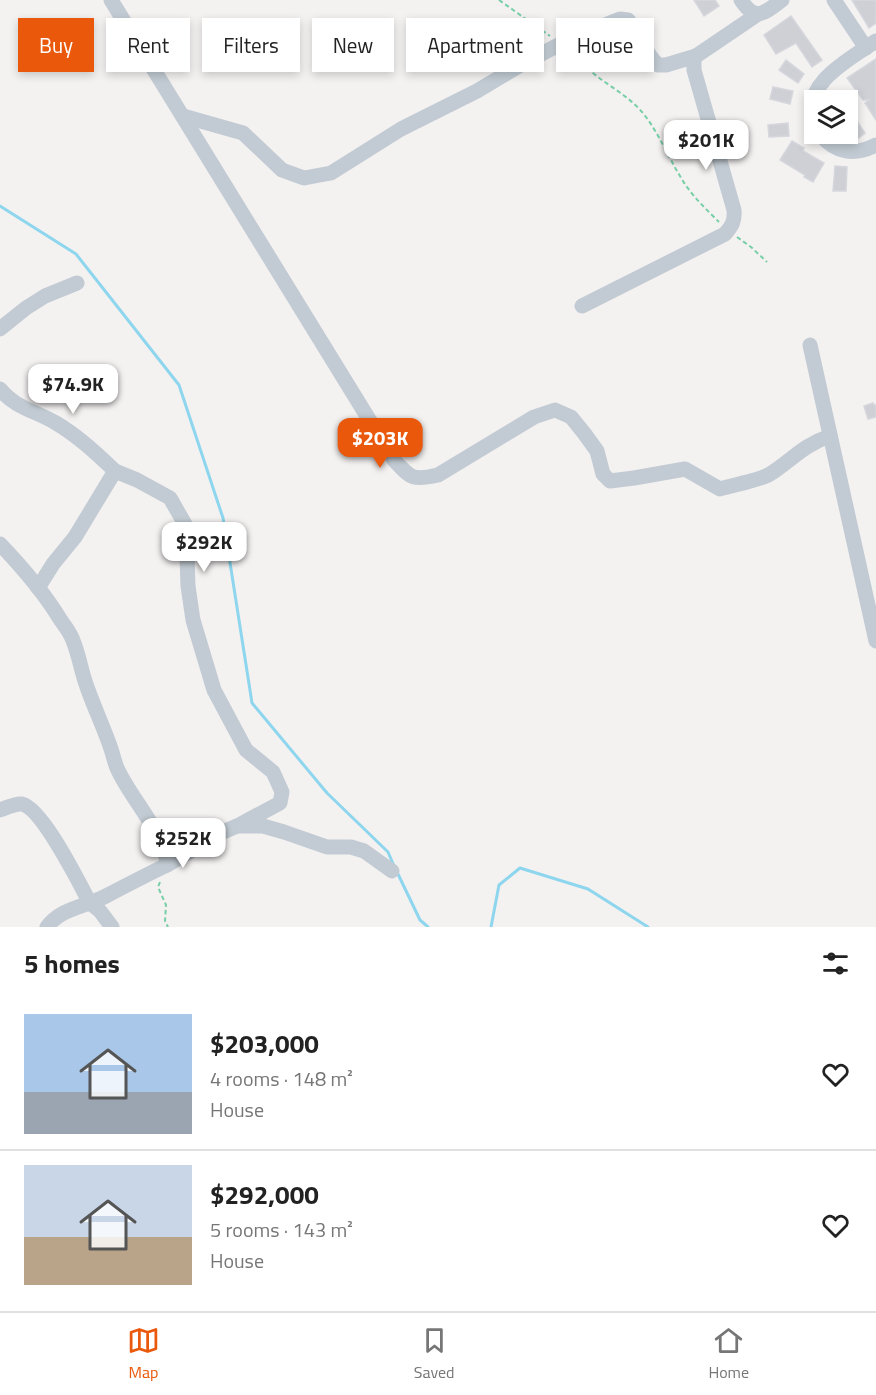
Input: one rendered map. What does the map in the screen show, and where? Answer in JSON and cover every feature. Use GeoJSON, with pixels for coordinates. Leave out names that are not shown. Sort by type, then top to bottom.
{"type":"FeatureCollection","features":[{"type":"Feature","properties":{"kind":"street"},"geometry":{"type":"LineString","coordinates":[[111,0],[394,460],[409,476],[420,479],[438,475],[534,417],[555,410],[571,417],[584,433],[597,452],[603,474],[610,481],[685,469],[720,489],[768,476],[796,454],[818,440],[830,436]]}},
{"type":"Feature","properties":{"kind":"street"},"geometry":{"type":"LineString","coordinates":[[741,0],[750,12],[758,14]]}},
{"type":"Feature","properties":{"kind":"street"},"geometry":{"type":"LineString","coordinates":[[654,61],[658,65],[666,65],[696,56],[782,0]]}},
{"type":"Feature","properties":{"kind":"street"},"geometry":{"type":"LineString","coordinates":[[818,90],[824,79],[839,66],[871,45],[834,0]]}},
{"type":"Feature","properties":{"kind":"street"},"geometry":{"type":"LineString","coordinates":[[183,116],[243,133],[282,170],[304,178],[313,177],[331,173],[401,129],[477,91],[556,46]]}},
{"type":"Feature","properties":{"kind":"street"},"geometry":{"type":"LineString","coordinates":[[582,306],[725,234],[732,226],[734,210],[694,70],[696,56]]}},
{"type":"Feature","properties":{"kind":"street"},"geometry":{"type":"LineString","coordinates":[[832,144],[848,152],[861,152],[876,145]]}},
{"type":"Feature","properties":{"kind":"street"},"geometry":{"type":"LineString","coordinates":[[0,329],[45,296],[77,283]]}},
{"type":"Feature","properties":{"kind":"street"},"geometry":{"type":"LineString","coordinates":[[810,345],[876,641]]}},
{"type":"Feature","properties":{"kind":"street"},"geometry":{"type":"LineString","coordinates":[[0,389],[8,399],[56,423],[93,450],[115,471],[170,498],[186,526],[188,586],[193,620],[214,690],[246,750],[273,772],[282,792],[280,803],[211,837],[167,865],[90,903],[61,914],[47,927]]}},
{"type":"Feature","properties":{"kind":"street"},"geometry":{"type":"LineString","coordinates":[[38,588],[52,564],[75,537],[115,471]]}},
{"type":"Feature","properties":{"kind":"street"},"geometry":{"type":"LineString","coordinates":[[0,544],[23,568],[52,605],[72,637],[86,685],[116,768],[153,828],[166,853],[167,865]]}},
{"type":"Feature","properties":{"kind":"street"},"geometry":{"type":"LineString","coordinates":[[0,810],[18,804],[30,808],[46,827],[90,903],[100,911],[112,927]]}},
{"type":"Feature","properties":{"kind":"street"},"geometry":{"type":"LineString","coordinates":[[237,826],[263,826],[327,847],[351,847],[364,851],[392,871]]}},
{"type":"Feature","properties":{"kind":"path"},"geometry":{"type":"LineString","coordinates":[[499,0],[556,41]]}},
{"type":"Feature","properties":{"kind":"path"},"geometry":{"type":"LineString","coordinates":[[593,72],[642,112],[688,190],[698,202],[728,231],[767,262]]}},
{"type":"Feature","properties":{"kind":"path"},"geometry":{"type":"LineString","coordinates":[[167,865],[158,887],[166,905],[165,921],[168,927]]}},
{"type":"Feature","properties":{"kind":"building"},"geometry":{"type":"Polygon","coordinates":[[[694,0],[715,0],[719,6],[704,16],[694,0]]]}},
{"type":"Feature","properties":{"kind":"building"},"geometry":{"type":"Polygon","coordinates":[[[852,0],[876,0],[876,23],[869,28],[852,0]]]}},
{"type":"Feature","properties":{"kind":"building"},"geometry":{"type":"Polygon","coordinates":[[[791,16],[822,60],[812,67],[796,43],[776,54],[764,35],[791,16]]]}},
{"type":"Feature","properties":{"kind":"building"},"geometry":{"type":"Polygon","coordinates":[[[876,59],[876,120],[865,103],[869,100],[863,100],[858,90],[847,78],[876,59]]]}},
{"type":"Feature","properties":{"kind":"building"},"geometry":{"type":"Polygon","coordinates":[[[786,60],[804,74],[798,83],[779,70],[786,60]]]}},
{"type":"Feature","properties":{"kind":"building"},"geometry":{"type":"Polygon","coordinates":[[[773,87],[793,91],[790,104],[770,99],[773,87]]]}},
{"type":"Feature","properties":{"kind":"building"},"geometry":{"type":"Polygon","coordinates":[[[788,123],[789,136],[769,137],[768,125],[788,123]]]}},
{"type":"Feature","properties":{"kind":"building"},"geometry":{"type":"Polygon","coordinates":[[[858,123],[865,133],[858,138],[858,123]]]}},
{"type":"Feature","properties":{"kind":"building"},"geometry":{"type":"Polygon","coordinates":[[[792,141],[804,148],[803,151],[824,163],[813,182],[780,160],[792,141]]]}},
{"type":"Feature","properties":{"kind":"building"},"geometry":{"type":"Polygon","coordinates":[[[835,166],[847,167],[846,191],[833,191],[835,166]]]}},
{"type":"Feature","properties":{"kind":"building"},"geometry":{"type":"Polygon","coordinates":[[[873,403],[876,405],[876,417],[868,419],[864,406],[873,403]]]}},
{"type":"Feature","properties":{"kind":"waterway"},"geometry":{"type":"LineString","coordinates":[[0,206],[76,254],[179,385],[223,518],[252,703],[327,793],[388,852],[394,866]]}},
{"type":"Feature","properties":{"kind":"waterway"},"geometry":{"type":"LineString","coordinates":[[491,927],[499,885],[520,868],[588,889],[648,927]]}},
{"type":"Feature","properties":{"kind":"waterway"},"geometry":{"type":"LineString","coordinates":[[397,872],[420,920],[428,927]]}}]}
